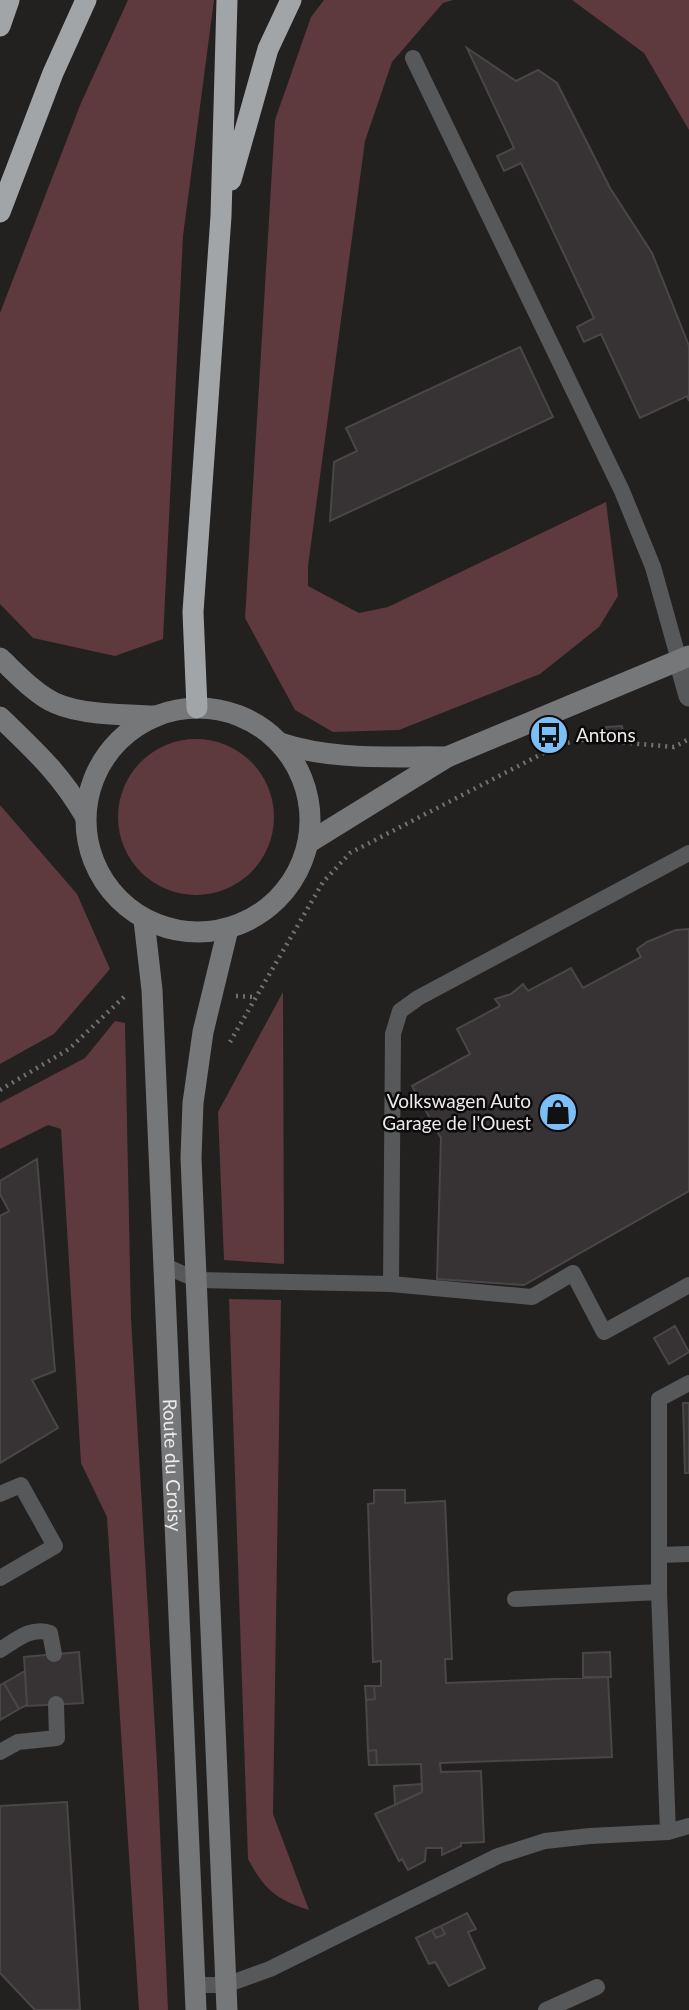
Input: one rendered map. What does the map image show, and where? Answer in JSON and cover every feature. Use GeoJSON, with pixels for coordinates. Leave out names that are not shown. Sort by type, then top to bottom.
{"type":"FeatureCollection","features":[{"type":"Feature","properties":{"kind":"highway"},"geometry":{"type":"LineString","coordinates":[[0,26],[9,0]]}},
{"type":"Feature","properties":{"kind":"highway"},"geometry":{"type":"LineString","coordinates":[[0,212],[53,73],[86,0]]}},
{"type":"Feature","properties":{"kind":"highway"},"geometry":{"type":"LineString","coordinates":[[197,708],[193,612],[221,216],[228,0]]}},
{"type":"Feature","properties":{"kind":"highway"},"geometry":{"type":"LineString","coordinates":[[221,216],[268,49],[291,0]]}},
{"type":"Feature","properties":{"kind":"main road"},"geometry":{"type":"LineString","coordinates":[[0,657],[25,681],[55,703],[102,714],[156,716]]}},
{"type":"Feature","properties":{"kind":"main road"},"geometry":{"type":"LineString","coordinates":[[308,843],[447,757],[684,658]]}},
{"type":"Feature","properties":{"kind":"main road"},"geometry":{"type":"LineString","coordinates":[[197,708],[222,710],[246,718],[267,731],[299,770],[309,803],[308,843],[295,877],[278,900],[255,918],[229,929],[200,933],[171,930],[144,920],[112,893],[91,857],[85,816],[88,794],[95,774],[120,739],[156,716],[197,708]]}},
{"type":"Feature","properties":{"kind":"main road"},"geometry":{"type":"LineString","coordinates":[[0,717],[50,765],[70,790],[85,816]]}},
{"type":"Feature","properties":{"kind":"main road"},"geometry":{"type":"LineString","coordinates":[[279,743],[306,752],[348,757],[447,757]]}},
{"type":"Feature","properties":{"kind":"main road","name":"Route du Croisy"},"geometry":{"type":"LineString","coordinates":[[144,920],[152,990],[197,2010]]}},
{"type":"Feature","properties":{"kind":"main road","name":"Route du Croisy"},"geometry":{"type":"LineString","coordinates":[[227,2010],[191,1158],[194,1103],[203,1032],[229,929]]}},
{"type":"Feature","properties":{"kind":"street"},"geometry":{"type":"LineString","coordinates":[[684,658],[689,696]]}},
{"type":"Feature","properties":{"kind":"lane"},"geometry":{"type":"LineString","coordinates":[[413,58],[622,491],[653,567],[684,658]]}},
{"type":"Feature","properties":{"kind":"lane"},"geometry":{"type":"LineString","coordinates":[[391,1284],[393,1034],[400,1011],[418,998],[689,853]]}},
{"type":"Feature","properties":{"kind":"lane"},"geometry":{"type":"LineString","coordinates":[[163,1265],[197,1280],[391,1284],[532,1297],[573,1273],[604,1332],[689,1285]]}},
{"type":"Feature","properties":{"kind":"lane"},"geometry":{"type":"LineString","coordinates":[[668,1832],[659,1592],[659,1399],[689,1383]]}},
{"type":"Feature","properties":{"kind":"lane"},"geometry":{"type":"LineString","coordinates":[[0,1494],[20,1485],[55,1546],[0,1578]]}},
{"type":"Feature","properties":{"kind":"lane"},"geometry":{"type":"LineString","coordinates":[[659,1555],[689,1554]]}},
{"type":"Feature","properties":{"kind":"lane"},"geometry":{"type":"LineString","coordinates":[[515,1600],[659,1592]]}},
{"type":"Feature","properties":{"kind":"lane"},"geometry":{"type":"LineString","coordinates":[[0,1650],[33,1630],[42,1630],[50,1633],[54,1654]]}},
{"type":"Feature","properties":{"kind":"lane"},"geometry":{"type":"LineString","coordinates":[[0,1752],[18,1742],[57,1738],[56,1704]]}},
{"type":"Feature","properties":{"kind":"lane"},"geometry":{"type":"LineString","coordinates":[[195,1985],[226,1985],[270,1969],[498,1856],[545,1841],[668,1832],[689,1826]]}},
{"type":"Feature","properties":{"kind":"lane"},"geometry":{"type":"LineString","coordinates":[[546,2010],[597,1987]]}},
{"type":"Feature","properties":{"kind":"path"},"geometry":{"type":"LineString","coordinates":[[255,997],[323,882],[350,853],[561,744],[595,740],[674,747],[689,739]]}},
{"type":"Feature","properties":{"kind":"path"},"geometry":{"type":"LineString","coordinates":[[0,1090],[69,1049],[124,995],[152,990]]}},
{"type":"Feature","properties":{"kind":"shaded area"},"geometry":{"type":"Polygon","coordinates":[[[128,0],[214,0],[183,236],[163,639],[115,656],[33,638],[0,604],[0,313],[81,103],[128,0]]]}},
{"type":"Feature","properties":{"kind":"shaded area"},"geometry":{"type":"Polygon","coordinates":[[[324,0],[453,0],[443,3],[392,62],[365,141],[308,566],[308,586],[359,613],[388,607],[606,502],[618,596],[599,627],[540,674],[399,730],[333,732],[295,710],[245,618],[275,120],[311,17],[324,0]]]}},
{"type":"Feature","properties":{"kind":"shaded area"},"geometry":{"type":"Polygon","coordinates":[[[572,0],[689,0],[689,130],[644,53],[572,0]]]}},
{"type":"Feature","properties":{"kind":"shaded area"},"geometry":{"type":"Polygon","coordinates":[[[196,739],[226,745],[251,762],[268,787],[274,817],[268,847],[251,872],[226,889],[196,895],[166,889],[141,872],[124,847],[118,817],[124,787],[141,762],[166,745],[196,739]]]}},
{"type":"Feature","properties":{"kind":"shaded area"},"geometry":{"type":"Polygon","coordinates":[[[0,805],[77,894],[110,969],[54,1034],[0,1064],[0,805]]]}},
{"type":"Feature","properties":{"kind":"shaded area"},"geometry":{"type":"Polygon","coordinates":[[[283,992],[284,1264],[224,1260],[218,1112],[283,992]]]}},
{"type":"Feature","properties":{"kind":"shaded area"},"geometry":{"type":"Polygon","coordinates":[[[115,1021],[125,1023],[131,1318],[157,1764],[168,2010],[139,2010],[107,1517],[81,1463],[61,1129],[48,1125],[0,1149],[0,1103],[85,1058],[115,1021]]]}},
{"type":"Feature","properties":{"kind":"shaded area"},"geometry":{"type":"Polygon","coordinates":[[[229,1299],[281,1300],[273,1814],[309,1910],[272,1892],[248,1859],[229,1299]]]}},
{"type":"Feature","properties":{"kind":"building"},"geometry":{"type":"Polygon","coordinates":[[[467,48],[516,81],[538,70],[557,83],[610,188],[652,253],[689,346],[689,401],[687,396],[640,418],[601,334],[584,342],[577,327],[594,318],[521,163],[504,171],[497,156],[514,148],[467,48]]]}},
{"type":"Feature","properties":{"kind":"building"},"geometry":{"type":"Polygon","coordinates":[[[520,347],[553,417],[330,521],[334,462],[357,451],[346,428],[520,347]]]}},
{"type":"Feature","properties":{"kind":"building"},"geometry":{"type":"Polygon","coordinates":[[[622,726],[623,733],[607,735],[606,727],[622,726]]]}},
{"type":"Feature","properties":{"kind":"building","name":"Volkswagen Auto Garage de l'Ouest"},"geometry":{"type":"Polygon","coordinates":[[[689,929],[689,1191],[524,1285],[437,1279],[441,1138],[412,1086],[470,1054],[457,1029],[500,1006],[495,999],[511,994],[523,984],[528,991],[571,968],[583,988],[641,957],[637,949],[647,942],[676,930],[689,929]]]}},
{"type":"Feature","properties":{"kind":"building"},"geometry":{"type":"Polygon","coordinates":[[[37,1159],[55,1371],[32,1380],[58,1428],[0,1463],[0,1216],[9,1211],[0,1194],[0,1181],[37,1159]]]}},
{"type":"Feature","properties":{"kind":"building"},"geometry":{"type":"Polygon","coordinates":[[[675,1326],[689,1352],[669,1364],[654,1338],[675,1326]]]}},
{"type":"Feature","properties":{"kind":"building"},"geometry":{"type":"Polygon","coordinates":[[[683,1403],[689,1403],[689,1473],[685,1473],[683,1403]]]}},
{"type":"Feature","properties":{"kind":"building"},"geometry":{"type":"Polygon","coordinates":[[[374,1490],[405,1490],[405,1503],[445,1501],[452,1659],[445,1659],[446,1683],[608,1677],[612,1757],[440,1763],[441,1772],[481,1771],[484,1842],[461,1843],[461,1846],[442,1855],[442,1848],[426,1848],[425,1861],[408,1870],[402,1859],[399,1861],[375,1814],[422,1792],[421,1764],[377,1765],[376,1750],[368,1751],[366,1700],[375,1699],[374,1686],[381,1686],[381,1661],[373,1662],[368,1504],[374,1503],[374,1490]]]}},
{"type":"Feature","properties":{"kind":"building"},"geometry":{"type":"Polygon","coordinates":[[[79,1652],[83,1703],[27,1706],[24,1657],[79,1652]]]}},
{"type":"Feature","properties":{"kind":"building"},"geometry":{"type":"Polygon","coordinates":[[[610,1652],[611,1677],[583,1677],[583,1653],[610,1652]]]}},
{"type":"Feature","properties":{"kind":"building"},"geometry":{"type":"Polygon","coordinates":[[[25,1671],[27,1705],[19,1709],[4,1683],[25,1671]]]}},
{"type":"Feature","properties":{"kind":"building"},"geometry":{"type":"Polygon","coordinates":[[[4,1683],[19,1709],[0,1720],[0,1685],[4,1683]]]}},
{"type":"Feature","properties":{"kind":"building"},"geometry":{"type":"Polygon","coordinates":[[[365,1686],[374,1686],[375,1699],[366,1700],[365,1686]]]}},
{"type":"Feature","properties":{"kind":"building"},"geometry":{"type":"Polygon","coordinates":[[[376,1750],[377,1765],[369,1765],[368,1751],[376,1750]]]}},
{"type":"Feature","properties":{"kind":"building"},"geometry":{"type":"Polygon","coordinates":[[[422,1784],[422,1792],[395,1805],[394,1786],[422,1784]]]}},
{"type":"Feature","properties":{"kind":"building"},"geometry":{"type":"Polygon","coordinates":[[[67,1802],[80,2010],[35,2010],[0,1973],[0,1806],[67,1802]]]}},
{"type":"Feature","properties":{"kind":"building"},"geometry":{"type":"Polygon","coordinates":[[[467,1913],[476,1929],[468,1932],[485,1968],[449,1986],[435,1962],[429,1964],[416,1938],[432,1930],[436,1938],[445,1934],[441,1926],[467,1913]]]}},
{"type":"Feature","properties":{"kind":"building"},"geometry":{"type":"Polygon","coordinates":[[[441,1926],[445,1934],[436,1938],[432,1930],[441,1926]]]}},
{"type":"Feature","properties":{"kind":"place","name":"Antons"},"geometry":{"type":"Point","coordinates":[549,735]}},
{"type":"Feature","properties":{"kind":"place","name":"Volkswagen Auto Garage de l'Ouest"},"geometry":{"type":"Point","coordinates":[558,1112]}}]}
